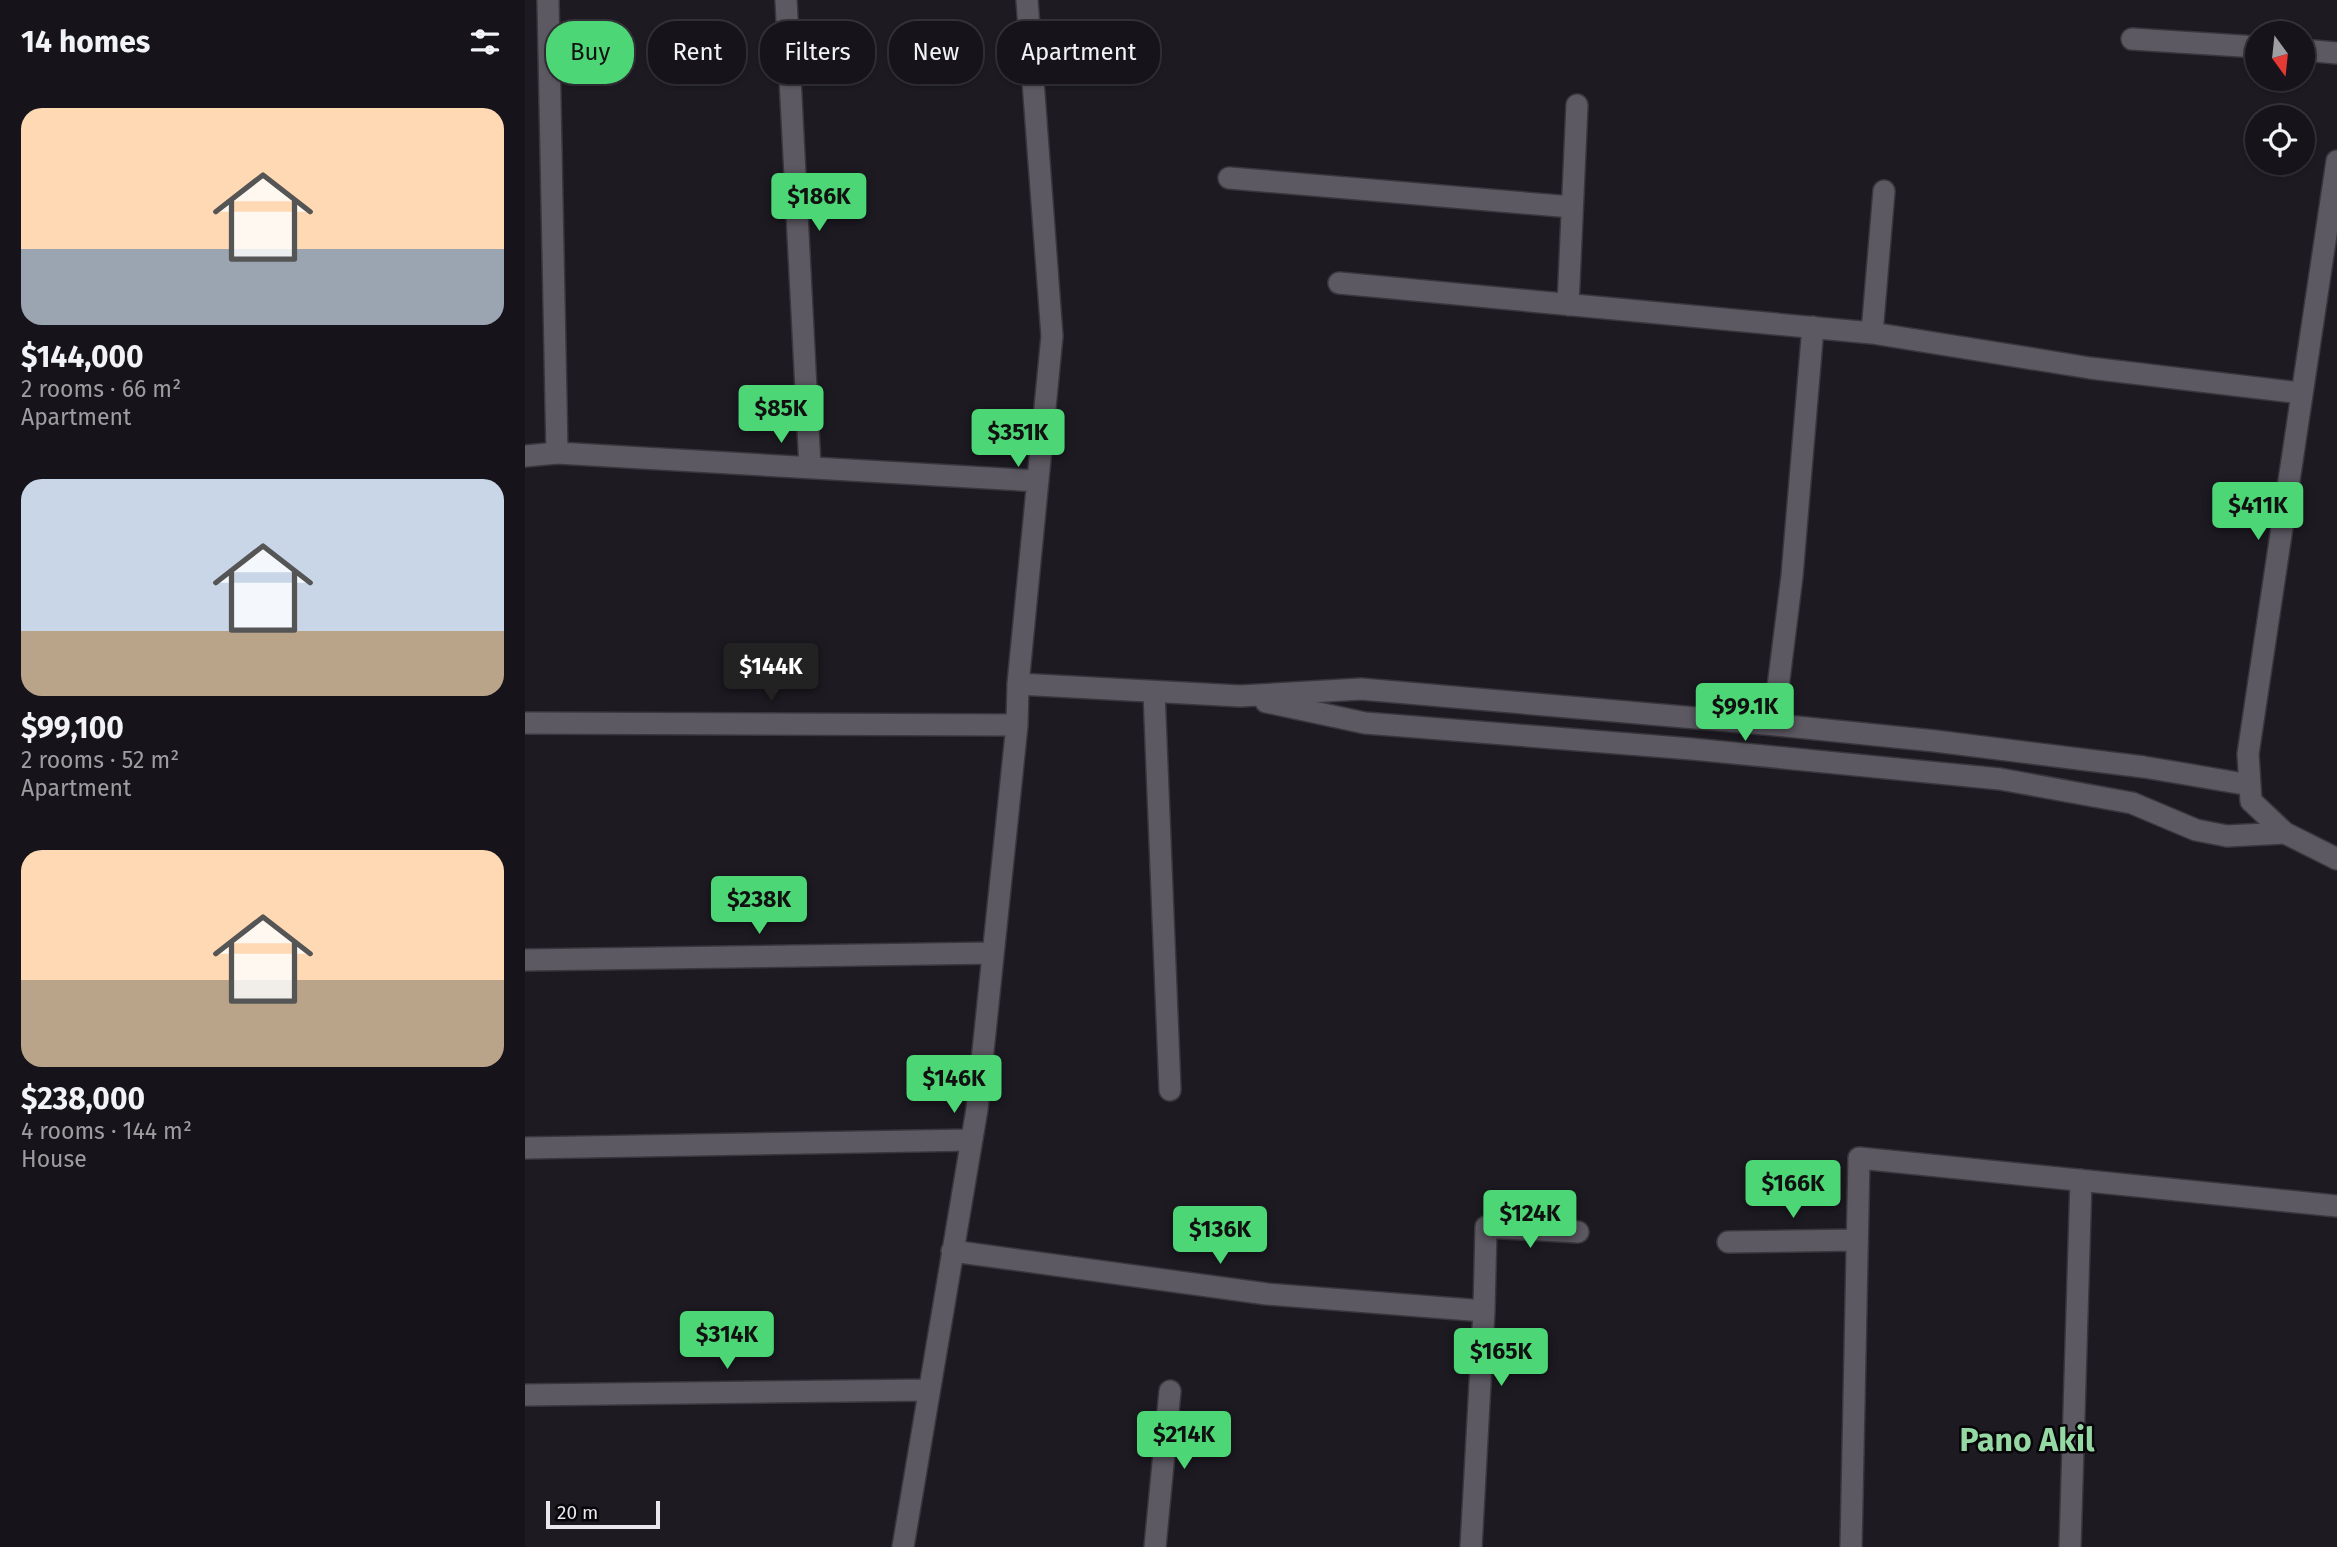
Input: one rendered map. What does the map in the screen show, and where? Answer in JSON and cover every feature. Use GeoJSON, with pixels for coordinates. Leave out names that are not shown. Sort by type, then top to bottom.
{"type":"FeatureCollection","features":[{"type":"Feature","properties":{"kind":"street"},"geometry":{"type":"LineString","coordinates":[[548,0],[557,453]]}},
{"type":"Feature","properties":{"kind":"street"},"geometry":{"type":"LineString","coordinates":[[786,0],[810,467]]}},
{"type":"Feature","properties":{"kind":"street"},"geometry":{"type":"LineString","coordinates":[[902,1547],[971,1140],[1017,726],[1018,684],[1052,336],[1027,0]]}},
{"type":"Feature","properties":{"kind":"street"},"geometry":{"type":"LineString","coordinates":[[2132,39],[2245,46]]}},
{"type":"Feature","properties":{"kind":"street"},"geometry":{"type":"LineString","coordinates":[[2315,51],[2337,53]]}},
{"type":"Feature","properties":{"kind":"street"},"geometry":{"type":"LineString","coordinates":[[1568,305],[1577,106]]}},
{"type":"Feature","properties":{"kind":"street"},"geometry":{"type":"LineString","coordinates":[[2337,161],[2248,754],[2251,801],[2284,833],[2337,859]]}},
{"type":"Feature","properties":{"kind":"street"},"geometry":{"type":"LineString","coordinates":[[1229,178],[1573,208]]}},
{"type":"Feature","properties":{"kind":"street"},"geometry":{"type":"LineString","coordinates":[[1873,333],[1884,191]]}},
{"type":"Feature","properties":{"kind":"street"},"geometry":{"type":"LineString","coordinates":[[1339,283],[1873,333],[2090,368],[2301,393]]}},
{"type":"Feature","properties":{"kind":"street"},"geometry":{"type":"LineString","coordinates":[[1777,724],[1776,703],[1792,576],[1814,327]]}},
{"type":"Feature","properties":{"kind":"street"},"geometry":{"type":"LineString","coordinates":[[525,456],[557,453],[1038,481]]}},
{"type":"Feature","properties":{"kind":"street"},"geometry":{"type":"LineString","coordinates":[[1018,684],[1240,696],[1361,689],[1777,724],[1935,741],[2131,765],[2250,785]]}},
{"type":"Feature","properties":{"kind":"street"},"geometry":{"type":"LineString","coordinates":[[1154,692],[1170,1090]]}},
{"type":"Feature","properties":{"kind":"street"},"geometry":{"type":"LineString","coordinates":[[1240,696],[1365,723],[1678,748],[2000,779],[2132,803],[2196,830],[2227,836],[2284,833]]}},
{"type":"Feature","properties":{"kind":"street"},"geometry":{"type":"LineString","coordinates":[[525,723],[1017,726]]}},
{"type":"Feature","properties":{"kind":"street"},"geometry":{"type":"LineString","coordinates":[[525,960],[993,953]]}},
{"type":"Feature","properties":{"kind":"street"},"geometry":{"type":"LineString","coordinates":[[525,1148],[971,1140]]}},
{"type":"Feature","properties":{"kind":"street"},"geometry":{"type":"LineString","coordinates":[[1851,1547],[1859,1157],[2337,1206]]}},
{"type":"Feature","properties":{"kind":"street"},"geometry":{"type":"LineString","coordinates":[[2070,1547],[2081,1180]]}},
{"type":"Feature","properties":{"kind":"street"},"geometry":{"type":"LineString","coordinates":[[1471,1547],[1486,1227],[1578,1232]]}},
{"type":"Feature","properties":{"kind":"street"},"geometry":{"type":"LineString","coordinates":[[1728,1242],[1857,1240]]}},
{"type":"Feature","properties":{"kind":"street"},"geometry":{"type":"LineString","coordinates":[[952,1251],[1267,1294],[1484,1311]]}},
{"type":"Feature","properties":{"kind":"street"},"geometry":{"type":"LineString","coordinates":[[525,1395],[929,1390]]}},
{"type":"Feature","properties":{"kind":"street"},"geometry":{"type":"LineString","coordinates":[[1155,1547],[1170,1391]]}},
{"type":"Feature","properties":{"kind":"district","name":"Pano Akil"},"geometry":{"type":"Point","coordinates":[2027,1440]}}]}
